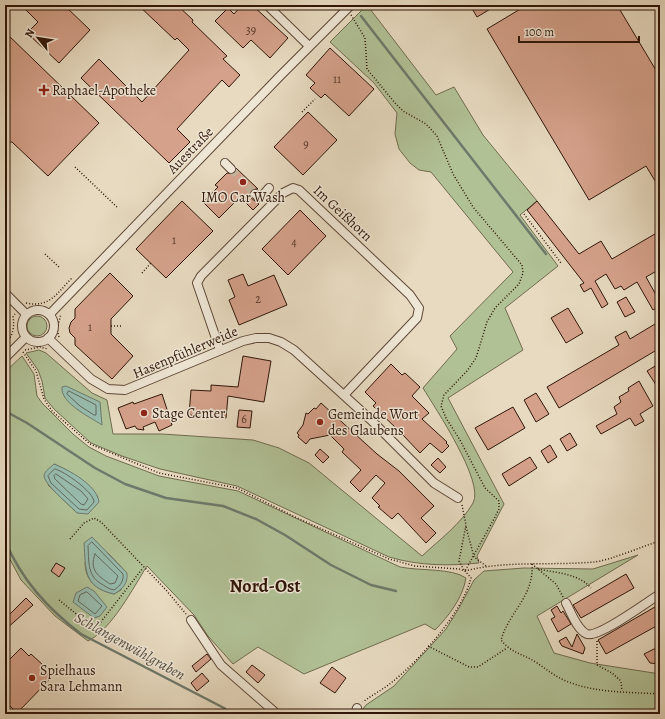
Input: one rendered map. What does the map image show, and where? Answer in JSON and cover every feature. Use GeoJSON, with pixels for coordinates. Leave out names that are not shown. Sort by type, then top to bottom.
{"type":"FeatureCollection","features":[{"type":"Feature","properties":{"kind":"street"},"geometry":{"type":"LineString","coordinates":[[267,5],[309,46]]}},
{"type":"Feature","properties":{"kind":"street","name":"Auestraße"},"geometry":{"type":"LineString","coordinates":[[50,314],[309,46],[348,8]]}},
{"type":"Feature","properties":{"kind":"street"},"geometry":{"type":"LineString","coordinates":[[225,163],[231,169]]}},
{"type":"Feature","properties":{"kind":"street"},"geometry":{"type":"LineString","coordinates":[[255,194],[259,197],[270,188]]}},
{"type":"Feature","properties":{"kind":"street","name":"Im Geißhorn"},"geometry":{"type":"LineString","coordinates":[[220,350],[197,283],[201,276],[283,193],[293,188],[299,190],[410,294],[419,308],[417,318],[344,395]]}},
{"type":"Feature","properties":{"kind":"street"},"geometry":{"type":"LineString","coordinates":[[5,293],[26,314]]}},
{"type":"Feature","properties":{"kind":"street"},"geometry":{"type":"LineString","coordinates":[[39,309],[50,314],[54,324],[54,330],[48,338],[35,342],[26,337],[22,327],[22,322],[26,314],[39,309]]}},
{"type":"Feature","properties":{"kind":"street"},"geometry":{"type":"LineString","coordinates":[[5,358],[26,337]]}},
{"type":"Feature","properties":{"kind":"street","name":"Hasenpfühlerweide"},"geometry":{"type":"LineString","coordinates":[[48,338],[91,379],[108,389],[125,390],[171,372],[220,350],[256,338],[269,338],[282,342],[294,350],[344,395],[434,483],[458,498]]}},
{"type":"Feature","properties":{"kind":"street"},"geometry":{"type":"LineString","coordinates":[[566,603],[586,634],[596,633],[660,594]]}},
{"type":"Feature","properties":{"kind":"street"},"geometry":{"type":"LineString","coordinates":[[190,620],[221,664],[277,714]]}},
{"type":"Feature","properties":{"kind":"path"},"geometry":{"type":"LineString","coordinates":[[348,8],[364,38],[367,69],[395,104],[403,111],[426,124],[437,136],[453,174],[473,207],[522,265],[523,273],[519,284],[495,308],[487,322],[476,358],[467,371],[444,395],[441,406],[446,418],[460,440],[485,488],[499,502],[499,509],[465,571]]}},
{"type":"Feature","properties":{"kind":"path"},"geometry":{"type":"LineString","coordinates":[[302,112],[315,99]]}},
{"type":"Feature","properties":{"kind":"path"},"geometry":{"type":"LineString","coordinates":[[75,167],[118,208]]}},
{"type":"Feature","properties":{"kind":"path"},"geometry":{"type":"LineString","coordinates":[[524,214],[561,263]]}},
{"type":"Feature","properties":{"kind":"path"},"geometry":{"type":"LineString","coordinates":[[45,254],[59,267]]}},
{"type":"Feature","properties":{"kind":"path"},"geometry":{"type":"LineString","coordinates":[[142,273],[151,264]]}},
{"type":"Feature","properties":{"kind":"path"},"geometry":{"type":"LineString","coordinates":[[62,312],[57,328],[60,340],[55,345],[47,350],[40,347],[22,351],[36,371],[44,400],[52,411],[90,444],[159,473],[237,488],[295,517],[388,559],[415,566],[459,569],[465,571],[486,566],[595,562],[660,541]]}},
{"type":"Feature","properties":{"kind":"path"},"geometry":{"type":"LineString","coordinates":[[111,326],[122,326]]}},
{"type":"Feature","properties":{"kind":"path"},"geometry":{"type":"LineString","coordinates":[[458,498],[463,507],[474,557],[486,566]]}},
{"type":"Feature","properties":{"kind":"path"},"geometry":{"type":"LineString","coordinates":[[70,539],[84,524],[94,518],[100,522],[166,590],[190,620]]}},
{"type":"Feature","properties":{"kind":"path"},"geometry":{"type":"LineString","coordinates":[[356,711],[364,701],[391,683],[428,646],[445,627],[468,589],[471,578],[459,561],[466,525]]}},
{"type":"Feature","properties":{"kind":"path"},"geometry":{"type":"LineString","coordinates":[[532,564],[556,584],[566,603]]}},
{"type":"Feature","properties":{"kind":"path"},"geometry":{"type":"LineString","coordinates":[[532,564],[533,578],[523,600],[504,628],[501,640],[507,648],[533,661],[564,680],[601,690],[660,694]]}},
{"type":"Feature","properties":{"kind":"path"},"geometry":{"type":"LineString","coordinates":[[59,600],[90,626],[100,623],[143,568]]}},
{"type":"Feature","properties":{"kind":"path"},"geometry":{"type":"LineString","coordinates":[[538,569],[576,576],[584,580],[591,588]]}},
{"type":"Feature","properties":{"kind":"path"},"geometry":{"type":"LineString","coordinates":[[596,633],[597,665],[621,680],[622,691]]}},
{"type":"Feature","properties":{"kind":"path"},"geometry":{"type":"LineString","coordinates":[[428,646],[469,667],[478,667],[507,648]]}},
{"type":"Feature","properties":{"kind":"shaded area"},"geometry":{"type":"Polygon","coordinates":[[[367,5],[436,95],[454,87],[483,135],[537,201],[520,215],[558,266],[505,308],[523,350],[448,398],[504,504],[477,556],[479,563],[456,565],[423,564],[389,557],[237,486],[160,469],[122,456],[91,443],[54,409],[45,398],[42,381],[38,370],[26,353],[39,350],[46,353],[92,393],[107,400],[113,434],[162,434],[253,440],[279,448],[309,463],[422,556],[456,525],[473,503],[475,493],[472,479],[457,445],[423,388],[457,349],[450,336],[513,272],[431,172],[419,170],[410,163],[399,149],[395,134],[397,113],[374,83],[330,42],[367,5]]]}},
{"type":"Feature","properties":{"kind":"shaded area"},"geometry":{"type":"Polygon","coordinates":[[[33,316],[41,316],[47,322],[47,330],[41,336],[33,336],[27,330],[27,322],[33,316]]]}},
{"type":"Feature","properties":{"kind":"shaded area"},"geometry":{"type":"Polygon","coordinates":[[[22,356],[34,374],[37,396],[42,403],[73,434],[89,447],[106,456],[159,476],[238,491],[400,567],[444,571],[460,575],[466,578],[459,599],[435,630],[425,624],[304,674],[258,647],[233,664],[208,636],[194,615],[147,566],[114,618],[97,635],[88,641],[55,616],[21,580],[5,550],[5,372],[22,356]],[[54,464],[48,485],[77,513],[98,497],[78,478],[54,464]],[[108,553],[85,562],[86,569],[87,574],[93,584],[102,590],[114,594],[121,590],[126,572],[108,553]]]}},
{"type":"Feature","properties":{"kind":"shaded area"},"geometry":{"type":"Polygon","coordinates":[[[638,555],[537,616],[554,653],[590,663],[660,674],[660,714],[359,714],[366,705],[394,686],[446,629],[474,580],[484,571],[524,568],[593,569],[638,555]]]}},
{"type":"Feature","properties":{"kind":"water"},"geometry":{"type":"Polygon","coordinates":[[[66,386],[100,402],[102,425],[77,409],[66,399],[62,387],[66,386]]]}},
{"type":"Feature","properties":{"kind":"water"},"geometry":{"type":"Polygon","coordinates":[[[54,464],[74,474],[88,484],[93,490],[99,502],[88,514],[77,513],[48,484],[44,475],[54,464]]]}},
{"type":"Feature","properties":{"kind":"water"},"geometry":{"type":"Polygon","coordinates":[[[92,537],[127,573],[127,580],[124,585],[114,594],[97,587],[91,582],[88,576],[84,543],[92,537]]]}},
{"type":"Feature","properties":{"kind":"water"},"geometry":{"type":"Polygon","coordinates":[[[87,587],[94,591],[107,607],[100,616],[94,618],[73,602],[76,593],[87,587]]]}},
{"type":"Feature","properties":{"kind":"building"},"geometry":{"type":"Polygon","coordinates":[[[21,5],[64,5],[90,30],[59,63],[27,33],[38,22],[21,5]]]}},
{"type":"Feature","properties":{"kind":"building"},"geometry":{"type":"Polygon","coordinates":[[[138,5],[177,5],[227,56],[223,59],[240,75],[229,87],[222,80],[177,129],[190,142],[169,163],[81,78],[99,59],[142,102],[189,50],[177,38],[175,40],[138,5]]]}},
{"type":"Feature","properties":{"kind":"building"},"geometry":{"type":"Polygon","coordinates":[[[242,5],[252,5],[288,38],[270,58],[251,40],[243,48],[215,21],[228,8],[234,14],[242,5]]]}},
{"type":"Feature","properties":{"kind":"building"},"geometry":{"type":"Polygon","coordinates":[[[470,5],[497,5],[477,17],[470,5]]]}},
{"type":"Feature","properties":{"kind":"building"},"geometry":{"type":"Polygon","coordinates":[[[527,5],[617,5],[660,77],[660,189],[646,166],[589,200],[487,29],[527,5]]]}},
{"type":"Feature","properties":{"kind":"building"},"geometry":{"type":"Polygon","coordinates":[[[5,32],[99,123],[48,176],[12,142],[5,142],[5,32]]]}},
{"type":"Feature","properties":{"kind":"building"},"geometry":{"type":"Polygon","coordinates":[[[330,48],[374,89],[349,116],[325,94],[321,98],[310,88],[315,83],[306,75],[330,48]]]}},
{"type":"Feature","properties":{"kind":"building"},"geometry":{"type":"Polygon","coordinates":[[[308,112],[337,140],[303,175],[274,147],[308,112]]]}},
{"type":"Feature","properties":{"kind":"building"},"geometry":{"type":"Polygon","coordinates":[[[236,168],[258,189],[252,189],[250,194],[251,198],[259,204],[253,210],[240,197],[219,218],[203,202],[218,187],[215,185],[227,173],[233,174],[236,168]]]}},
{"type":"Feature","properties":{"kind":"building"},"geometry":{"type":"Polygon","coordinates":[[[182,201],[213,231],[166,278],[136,249],[182,201]]]}},
{"type":"Feature","properties":{"kind":"building"},"geometry":{"type":"Polygon","coordinates":[[[537,201],[579,254],[601,241],[612,259],[660,231],[660,269],[646,277],[660,302],[660,306],[653,310],[637,282],[624,290],[621,286],[615,289],[606,274],[595,281],[608,304],[602,308],[591,288],[584,292],[580,285],[584,283],[527,210],[537,201]]]}},
{"type":"Feature","properties":{"kind":"building"},"geometry":{"type":"Polygon","coordinates":[[[300,210],[326,236],[288,275],[262,249],[300,210]]]}},
{"type":"Feature","properties":{"kind":"building"},"geometry":{"type":"Polygon","coordinates":[[[110,273],[133,296],[111,319],[111,334],[133,356],[112,379],[75,345],[75,338],[70,333],[69,328],[71,322],[75,318],[75,309],[110,273]]]}},
{"type":"Feature","properties":{"kind":"building"},"geometry":{"type":"Polygon","coordinates":[[[243,274],[248,286],[274,275],[287,305],[239,325],[229,300],[235,297],[228,280],[243,274]]]}},
{"type":"Feature","properties":{"kind":"building"},"geometry":{"type":"Polygon","coordinates":[[[626,297],[635,312],[625,317],[617,302],[626,297]]]}},
{"type":"Feature","properties":{"kind":"building"},"geometry":{"type":"Polygon","coordinates":[[[568,308],[583,333],[566,343],[551,318],[568,308]]]}},
{"type":"Feature","properties":{"kind":"building"},"geometry":{"type":"Polygon","coordinates":[[[660,321],[660,348],[559,408],[547,387],[619,345],[615,337],[626,331],[630,339],[660,321]]]}},
{"type":"Feature","properties":{"kind":"building"},"geometry":{"type":"Polygon","coordinates":[[[243,356],[271,361],[264,402],[228,396],[226,418],[189,415],[191,390],[211,391],[211,385],[238,387],[243,356]]]}},
{"type":"Feature","properties":{"kind":"building"},"geometry":{"type":"Polygon","coordinates":[[[660,363],[660,391],[647,371],[660,363]]]}},
{"type":"Feature","properties":{"kind":"building"},"geometry":{"type":"Polygon","coordinates":[[[391,364],[402,375],[405,373],[420,387],[412,396],[429,413],[422,419],[447,442],[446,443],[449,446],[442,453],[430,443],[420,453],[402,434],[398,434],[398,430],[373,406],[376,403],[365,392],[391,364]]]}},
{"type":"Feature","properties":{"kind":"building"},"geometry":{"type":"Polygon","coordinates":[[[639,381],[653,406],[640,414],[644,421],[635,426],[630,418],[601,434],[596,426],[617,414],[614,407],[621,402],[619,397],[629,391],[628,388],[639,381]]]}},
{"type":"Feature","properties":{"kind":"building"},"geometry":{"type":"Polygon","coordinates":[[[536,393],[549,414],[536,422],[524,400],[536,393]]]}},
{"type":"Feature","properties":{"kind":"building"},"geometry":{"type":"Polygon","coordinates":[[[162,394],[172,425],[159,431],[155,422],[143,427],[144,430],[137,429],[135,426],[126,429],[118,408],[162,394]]]}},
{"type":"Feature","properties":{"kind":"building"},"geometry":{"type":"Polygon","coordinates":[[[321,403],[377,454],[399,471],[434,506],[421,518],[436,533],[426,543],[398,513],[392,519],[378,507],[380,506],[372,498],[385,483],[376,475],[360,492],[350,482],[361,470],[342,452],[344,449],[330,435],[310,439],[306,444],[298,437],[299,435],[297,433],[303,425],[306,413],[308,414],[314,408],[316,409],[321,403]]]}},
{"type":"Feature","properties":{"kind":"building"},"geometry":{"type":"Polygon","coordinates":[[[513,407],[525,428],[488,450],[475,428],[513,407]]]}},
{"type":"Feature","properties":{"kind":"building"},"geometry":{"type":"Polygon","coordinates":[[[239,410],[252,411],[250,428],[237,427],[239,410]]]}},
{"type":"Feature","properties":{"kind":"building"},"geometry":{"type":"Polygon","coordinates":[[[570,433],[577,445],[567,451],[560,439],[570,433]]]}},
{"type":"Feature","properties":{"kind":"building"},"geometry":{"type":"Polygon","coordinates":[[[550,445],[557,457],[548,463],[541,451],[550,445]]]}},
{"type":"Feature","properties":{"kind":"building"},"geometry":{"type":"Polygon","coordinates":[[[320,449],[329,457],[323,463],[315,455],[320,449]]]}},
{"type":"Feature","properties":{"kind":"building"},"geometry":{"type":"Polygon","coordinates":[[[530,457],[537,468],[509,486],[502,474],[530,457]]]}},
{"type":"Feature","properties":{"kind":"building"},"geometry":{"type":"Polygon","coordinates":[[[438,458],[446,467],[440,473],[431,465],[438,458]]]}},
{"type":"Feature","properties":{"kind":"building"},"geometry":{"type":"Polygon","coordinates":[[[56,563],[65,568],[59,577],[51,571],[56,563]]]}},
{"type":"Feature","properties":{"kind":"building"},"geometry":{"type":"Polygon","coordinates":[[[626,574],[634,588],[581,618],[573,605],[626,574]]]}},
{"type":"Feature","properties":{"kind":"building"},"geometry":{"type":"Polygon","coordinates":[[[26,598],[33,605],[5,630],[5,609],[10,614],[26,598]]]}},
{"type":"Feature","properties":{"kind":"building"},"geometry":{"type":"Polygon","coordinates":[[[660,604],[660,624],[606,654],[598,640],[660,604]]]}},
{"type":"Feature","properties":{"kind":"building"},"geometry":{"type":"Polygon","coordinates":[[[557,606],[561,613],[563,611],[571,624],[558,632],[551,619],[555,617],[551,610],[557,606]]]}},
{"type":"Feature","properties":{"kind":"building"},"geometry":{"type":"Polygon","coordinates":[[[577,634],[585,648],[583,654],[562,646],[559,641],[566,637],[572,647],[577,634]]]}},
{"type":"Feature","properties":{"kind":"building"},"geometry":{"type":"Polygon","coordinates":[[[21,648],[29,656],[31,654],[44,666],[42,668],[51,678],[17,713],[5,701],[5,664],[21,648]]]}},
{"type":"Feature","properties":{"kind":"building"},"geometry":{"type":"Polygon","coordinates":[[[654,649],[659,649],[660,664],[650,663],[644,654],[654,649]]]}},
{"type":"Feature","properties":{"kind":"building"},"geometry":{"type":"Polygon","coordinates":[[[207,654],[211,659],[196,672],[192,666],[207,654]]]}},
{"type":"Feature","properties":{"kind":"building"},"geometry":{"type":"Polygon","coordinates":[[[252,665],[265,675],[258,683],[246,672],[252,665]]]}},
{"type":"Feature","properties":{"kind":"building"},"geometry":{"type":"Polygon","coordinates":[[[332,667],[346,678],[335,693],[320,683],[332,667]]]}},
{"type":"Feature","properties":{"kind":"building"},"geometry":{"type":"Polygon","coordinates":[[[202,673],[209,681],[197,691],[191,683],[202,673]]]}},
{"type":"Feature","properties":{"kind":"waterway"},"geometry":{"type":"LineString","coordinates":[[361,16],[546,254]]}},
{"type":"Feature","properties":{"kind":"waterway"},"geometry":{"type":"LineString","coordinates":[[5,411],[27,423],[95,468],[125,484],[166,498],[223,506],[256,519],[285,535],[331,565],[371,585],[396,591]]}},
{"type":"Feature","properties":{"kind":"waterway","name":"Schlangenwühlgraben"},"geometry":{"type":"LineString","coordinates":[[5,541],[19,568],[28,581],[46,603],[81,634],[224,708],[231,714]]}},
{"type":"Feature","properties":{"kind":"tunnel"},"geometry":{"type":"LineString","coordinates":[[231,169],[255,194]]}},
{"type":"Feature","properties":{"kind":"place","name":"Raphael-Apotheke"},"geometry":{"type":"Point","coordinates":[44,90]}},
{"type":"Feature","properties":{"kind":"place","name":"IMO Car Wash"},"geometry":{"type":"Point","coordinates":[243,182]}},
{"type":"Feature","properties":{"kind":"place","name":"Stage Center"},"geometry":{"type":"Point","coordinates":[144,413]}},
{"type":"Feature","properties":{"kind":"place","name":"Gemeinde Wort des Glaubens"},"geometry":{"type":"Point","coordinates":[320,422]}},
{"type":"Feature","properties":{"kind":"place","name":"Spielhaus Sara Lehmann"},"geometry":{"type":"Point","coordinates":[32,678]}},
{"type":"Feature","properties":{"kind":"district","name":"Nord-Ost"},"geometry":{"type":"Point","coordinates":[265,586]}}]}
